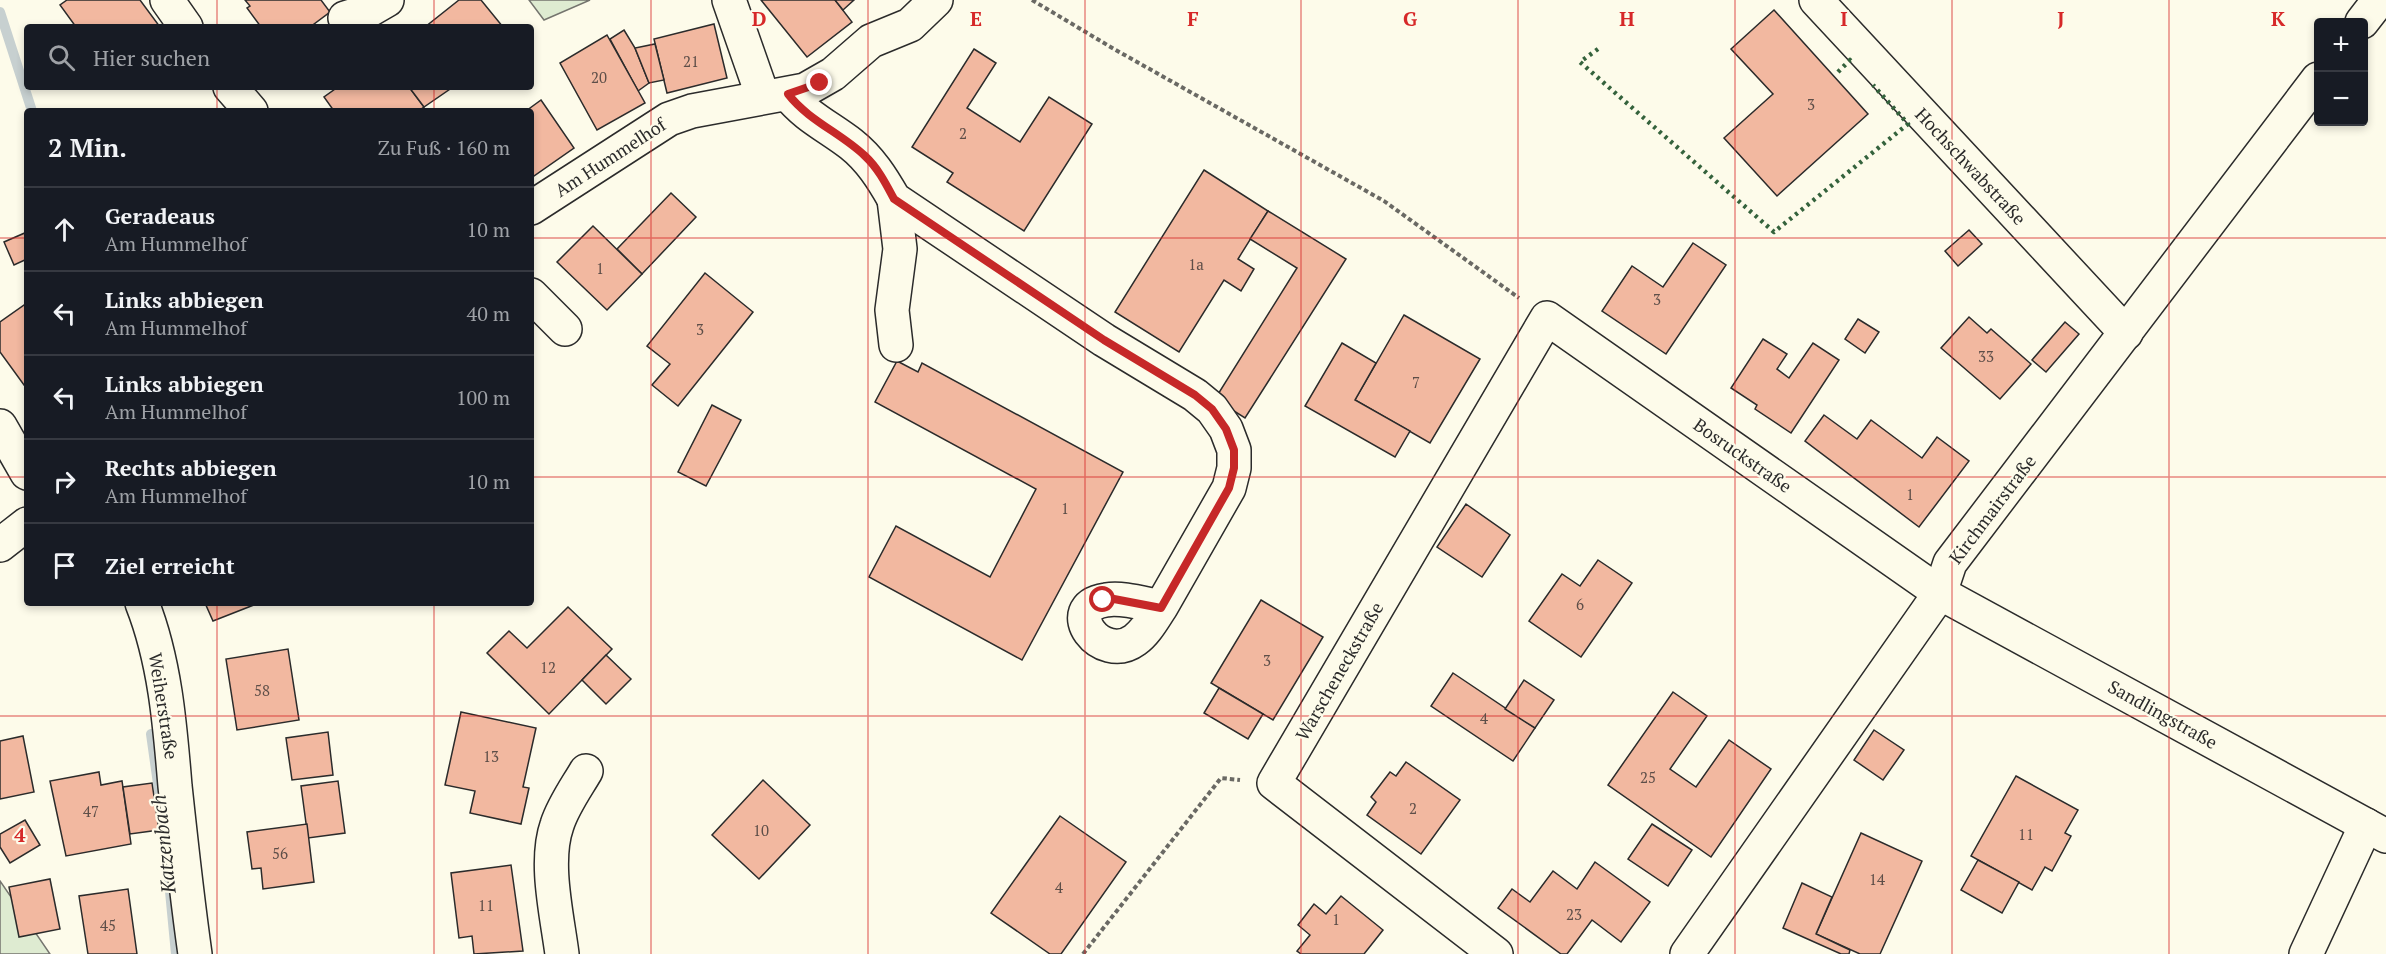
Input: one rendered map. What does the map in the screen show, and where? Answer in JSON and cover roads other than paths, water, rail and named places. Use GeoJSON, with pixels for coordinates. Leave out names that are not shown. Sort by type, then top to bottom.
{"type":"FeatureCollection","features":[{"type":"Feature","properties":{"kind":"street"},"geometry":{"type":"LineString","coordinates":[[167,0],[184,24]]}},
{"type":"Feature","properties":{"kind":"street"},"geometry":{"type":"LineString","coordinates":[[345,18],[368,11],[387,0]]}},
{"type":"Feature","properties":{"kind":"street"},"geometry":{"type":"LineString","coordinates":[[729,0],[775,96],[850,143],[866,156],[878,171],[894,199],[900,249],[892,310],[896,345]]}},
{"type":"Feature","properties":{"kind":"street","name":"Am Hummelhof"},"geometry":{"type":"LineString","coordinates":[[534,206],[669,119],[692,111],[775,96],[820,83],[871,41],[910,25],[936,0]]}},
{"type":"Feature","properties":{"kind":"street","name":"Hochschwabstraße"},"geometry":{"type":"LineString","coordinates":[[1816,0],[2126,333]]}},
{"type":"Feature","properties":{"kind":"street"},"geometry":{"type":"LineString","coordinates":[[2365,18],[2379,0]]}},
{"type":"Feature","properties":{"kind":"street","name":"Kirchmairstraße"},"geometry":{"type":"LineString","coordinates":[[1688,954],[1940,592],[1950,563],[2314,86]]}},
{"type":"Feature","properties":{"kind":"street"},"geometry":{"type":"LineString","coordinates":[[233,90],[248,108]]}},
{"type":"Feature","properties":{"kind":"street"},"geometry":{"type":"LineString","coordinates":[[894,199],[1104,340],[1195,395],[1212,409],[1226,429],[1234,450],[1234,468],[1229,488],[1161,608]]}},
{"type":"Feature","properties":{"kind":"street"},"geometry":{"type":"LineString","coordinates":[[534,298],[565,329]]}},
{"type":"Feature","properties":{"kind":"street","name":"Bosruckstraße"},"geometry":{"type":"LineString","coordinates":[[1547,318],[1940,592]]}},
{"type":"Feature","properties":{"kind":"street","name":"Warscheneckstraße"},"geometry":{"type":"LineString","coordinates":[[1496,954],[1274,783],[1547,318]]}},
{"type":"Feature","properties":{"kind":"street"},"geometry":{"type":"LineString","coordinates":[[0,426],[24,467]]}},
{"type":"Feature","properties":{"kind":"street"},"geometry":{"type":"LineString","coordinates":[[0,545],[24,526]]}},
{"type":"Feature","properties":{"kind":"street","name":"Sandlingstraße"},"geometry":{"type":"LineString","coordinates":[[1940,592],[2376,830]]}},
{"type":"Feature","properties":{"kind":"street","name":"Weiherstraße"},"geometry":{"type":"LineString","coordinates":[[143,606],[150,621],[168,711],[185,885],[195,954]]}},
{"type":"Feature","properties":{"kind":"street"},"geometry":{"type":"LineString","coordinates":[[562,954],[551,845],[557,823],[586,771]]}},
{"type":"Feature","properties":{"kind":"street"},"geometry":{"type":"LineString","coordinates":[[2306,954],[2376,830]]}},
{"type":"Feature","properties":{"kind":"waterway"},"geometry":{"type":"LineString","coordinates":[[0,12],[24,86]]}},
{"type":"Feature","properties":{"kind":"waterway"},"geometry":{"type":"LineString","coordinates":[[25,90],[31,108]]}},
{"type":"Feature","properties":{"kind":"waterway","name":"Katzenbach"},"geometry":{"type":"LineString","coordinates":[[151,734],[159,791]]}},
{"type":"Feature","properties":{"kind":"waterway","name":"Katzenbach"},"geometry":{"type":"LineString","coordinates":[[169,881],[176,954]]}}]}
